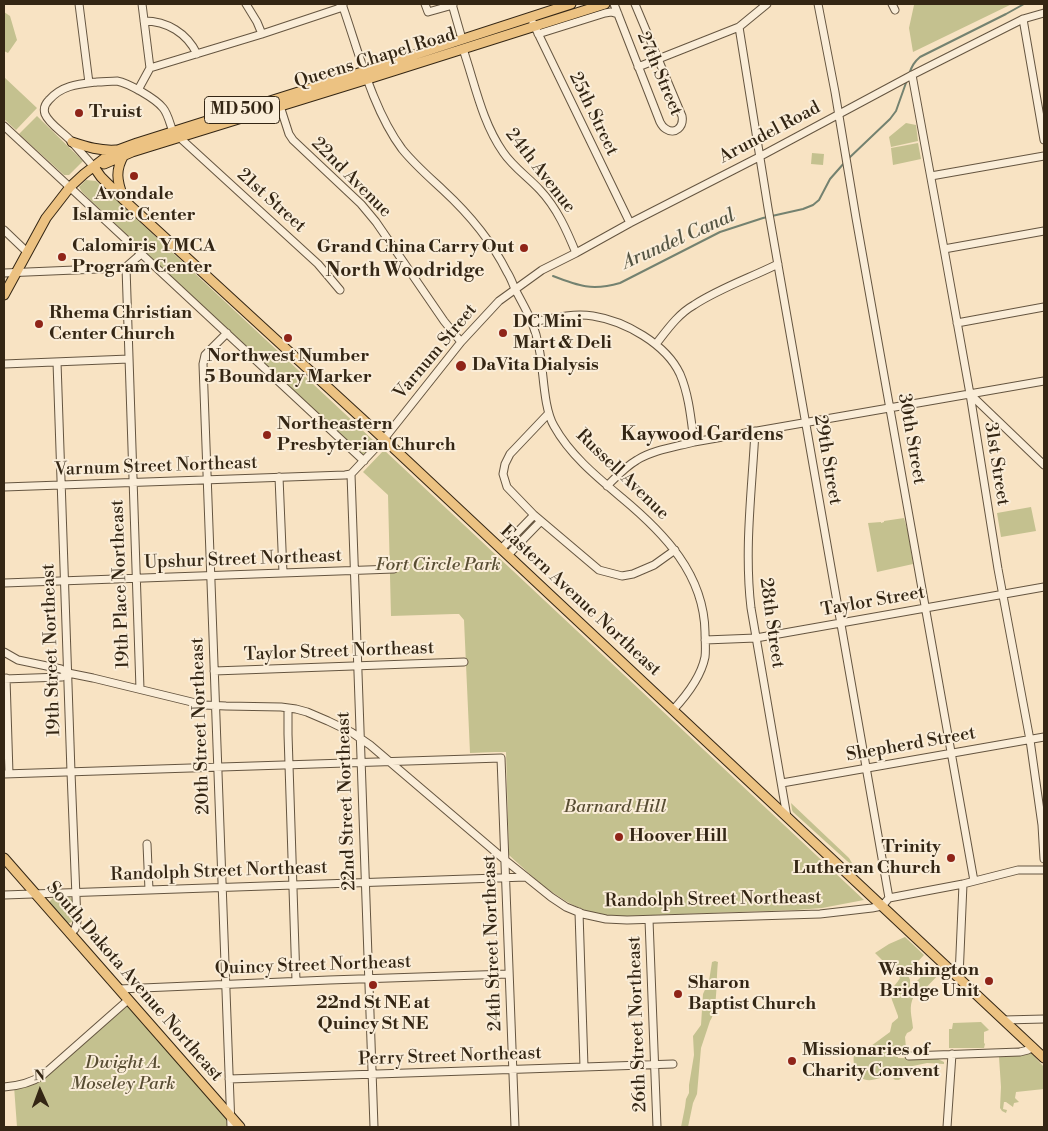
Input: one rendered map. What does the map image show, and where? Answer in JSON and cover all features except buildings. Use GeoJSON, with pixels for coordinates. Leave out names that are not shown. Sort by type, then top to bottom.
{"type":"FeatureCollection","features":[{"type":"Feature","properties":{"kind":"main road","name":"Queens Chapel Road"},"geometry":{"type":"LineString","coordinates":[[534,26],[571,4]]}},
{"type":"Feature","properties":{"kind":"main road","name":"Queens Chapel Road"},"geometry":{"type":"LineString","coordinates":[[176,134],[463,44],[534,26],[605,4]]}},
{"type":"Feature","properties":{"kind":"main road","name":"Queens Chapel Road"},"geometry":{"type":"LineString","coordinates":[[4,296],[46,218],[70,187],[106,157],[121,152],[137,143],[280,106],[366,75],[451,53],[462,42],[463,44]]}},
{"type":"Feature","properties":{"kind":"main road"},"geometry":{"type":"LineString","coordinates":[[72,142],[101,151],[121,152],[118,168],[119,186],[124,200]]}},
{"type":"Feature","properties":{"kind":"main road","name":"Eastern Avenue Northeast"},"geometry":{"type":"LineString","coordinates":[[94,167],[101,177],[124,200],[501,548],[1044,1058]]}},
{"type":"Feature","properties":{"kind":"main road","name":"South Dakota Avenue Northeast"},"geometry":{"type":"LineString","coordinates":[[4,858],[240,1127]]}},
{"type":"Feature","properties":{"kind":"street"},"geometry":{"type":"LineString","coordinates":[[79,4],[89,83]]}},
{"type":"Feature","properties":{"kind":"street"},"geometry":{"type":"LineString","coordinates":[[138,90],[150,68],[142,4]]}},
{"type":"Feature","properties":{"kind":"street"},"geometry":{"type":"LineString","coordinates":[[246,4],[262,34]]}},
{"type":"Feature","properties":{"kind":"street"},"geometry":{"type":"LineString","coordinates":[[426,4],[428,12],[452,4]]}},
{"type":"Feature","properties":{"kind":"street","name":"24th Avenue"},"geometry":{"type":"LineString","coordinates":[[452,4],[482,111],[495,140],[510,163],[541,192],[552,206],[566,229],[576,253]]}},
{"type":"Feature","properties":{"kind":"street","name":"27th Street"},"geometry":{"type":"LineString","coordinates":[[614,4],[660,122],[669,131],[679,129],[683,122],[682,116],[635,4]]}},
{"type":"Feature","properties":{"kind":"street"},"geometry":{"type":"LineString","coordinates":[[638,66],[658,60],[739,27],[767,4]]}},
{"type":"Feature","properties":{"kind":"street","name":"30th Street"},"geometry":{"type":"LineString","coordinates":[[818,4],[839,113],[974,880]]}},
{"type":"Feature","properties":{"kind":"street"},"geometry":{"type":"LineString","coordinates":[[150,68],[262,34],[342,5]]}},
{"type":"Feature","properties":{"kind":"street","name":"Russell Avenue"},"geometry":{"type":"LineString","coordinates":[[342,5],[380,112],[391,132],[402,149],[426,175],[472,219],[489,240],[508,272],[515,290],[533,322],[539,348],[548,414],[553,425],[561,438],[580,460],[654,527],[675,550],[685,564],[698,590],[705,619],[705,657],[697,678],[681,702],[673,710]]}},
{"type":"Feature","properties":{"kind":"street","name":"Queens Chapel Road"},"geometry":{"type":"LineString","coordinates":[[534,26],[611,12],[618,14]]}},
{"type":"Feature","properties":{"kind":"street","name":"Arundel Road"},"geometry":{"type":"LineString","coordinates":[[515,290],[542,270],[759,157],[912,74],[1023,19],[1044,13]]}},
{"type":"Feature","properties":{"kind":"street"},"geometry":{"type":"LineString","coordinates":[[1023,19],[1044,140]]}},
{"type":"Feature","properties":{"kind":"street"},"geometry":{"type":"LineString","coordinates":[[144,21],[155,21],[175,29],[189,41],[197,54]]}},
{"type":"Feature","properties":{"kind":"street","name":"25th Street"},"geometry":{"type":"LineString","coordinates":[[534,26],[630,223]]}},
{"type":"Feature","properties":{"kind":"street","name":"29th Street"},"geometry":{"type":"LineString","coordinates":[[739,27],[770,222],[889,898]]}},
{"type":"Feature","properties":{"kind":"street","name":"31st Street"},"geometry":{"type":"LineString","coordinates":[[912,74],[1030,740],[1042,825],[1044,858]]}},
{"type":"Feature","properties":{"kind":"street"},"geometry":{"type":"LineString","coordinates":[[94,167],[49,120],[44,111],[45,104],[58,91],[65,88],[73,85],[116,81],[128,84],[163,108],[176,134]]}},
{"type":"Feature","properties":{"kind":"street","name":"22nd Avenue"},"geometry":{"type":"LineString","coordinates":[[280,106],[288,134],[361,204],[376,222],[460,342]]}},
{"type":"Feature","properties":{"kind":"street"},"geometry":{"type":"LineString","coordinates":[[4,126],[364,461]]}},
{"type":"Feature","properties":{"kind":"street","name":"21st Street"},"geometry":{"type":"LineString","coordinates":[[176,134],[318,264],[340,290]]}},
{"type":"Feature","properties":{"kind":"street"},"geometry":{"type":"LineString","coordinates":[[931,176],[1044,156]]}},
{"type":"Feature","properties":{"kind":"street"},"geometry":{"type":"LineString","coordinates":[[4,230],[27,252]]}},
{"type":"Feature","properties":{"kind":"street"},"geometry":{"type":"LineString","coordinates":[[944,249],[1044,231]]}},
{"type":"Feature","properties":{"kind":"street"},"geometry":{"type":"LineString","coordinates":[[4,273],[126,267],[141,254]]}},
{"type":"Feature","properties":{"kind":"street"},"geometry":{"type":"LineString","coordinates":[[656,344],[677,319],[692,305],[778,264]]}},
{"type":"Feature","properties":{"kind":"street","name":"19th Place Northeast"},"geometry":{"type":"LineString","coordinates":[[126,267],[140,689]]}},
{"type":"Feature","properties":{"kind":"street","name":"Varnum Street"},"geometry":{"type":"LineString","coordinates":[[384,439],[460,342],[499,301],[515,290]]}},
{"type":"Feature","properties":{"kind":"street"},"geometry":{"type":"LineString","coordinates":[[957,323],[1044,307]]}},
{"type":"Feature","properties":{"kind":"street"},"geometry":{"type":"LineString","coordinates":[[533,322],[565,316],[593,316],[632,330],[656,344],[679,372],[684,384],[694,442]]}},
{"type":"Feature","properties":{"kind":"street","name":"20th Street Northeast"},"geometry":{"type":"LineString","coordinates":[[226,333],[203,361],[231,1127]]}},
{"type":"Feature","properties":{"kind":"street"},"geometry":{"type":"LineString","coordinates":[[4,364],[129,360]]}},
{"type":"Feature","properties":{"kind":"street","name":"19th Street Northeast"},"geometry":{"type":"LineString","coordinates":[[57,362],[77,924],[70,934]]}},
{"type":"Feature","properties":{"kind":"street"},"geometry":{"type":"LineString","coordinates":[[607,486],[624,469],[647,454],[694,442],[1044,381]]}},
{"type":"Feature","properties":{"kind":"street"},"geometry":{"type":"LineString","coordinates":[[970,394],[1044,465]]}},
{"type":"Feature","properties":{"kind":"street"},"geometry":{"type":"LineString","coordinates":[[548,414],[510,454],[503,474],[507,487],[541,521],[600,570],[610,574],[622,576],[633,574],[654,565],[675,550]]}},
{"type":"Feature","properties":{"kind":"street","name":"28th Street"},"geometry":{"type":"LineString","coordinates":[[755,431],[748,571],[750,601],[787,817]]}},
{"type":"Feature","properties":{"kind":"street"},"geometry":{"type":"LineString","coordinates":[[351,474],[384,439]]}},
{"type":"Feature","properties":{"kind":"street","name":"Varnum Street Northeast"},"geometry":{"type":"LineString","coordinates":[[4,487],[351,474]]}},
{"type":"Feature","properties":{"kind":"street","name":"22nd Street Northeast"},"geometry":{"type":"LineString","coordinates":[[351,474],[374,1127]]}},
{"type":"Feature","properties":{"kind":"street"},"geometry":{"type":"LineString","coordinates":[[279,477],[283,574]]}},
{"type":"Feature","properties":{"kind":"street"},"geometry":{"type":"LineString","coordinates":[[501,548],[534,515]]}},
{"type":"Feature","properties":{"kind":"street"},"geometry":{"type":"LineString","coordinates":[[508,556],[541,521]]}},
{"type":"Feature","properties":{"kind":"street","name":"Upshur Street Northeast"},"geometry":{"type":"LineString","coordinates":[[4,583],[394,570]]}},
{"type":"Feature","properties":{"kind":"street","name":"Taylor Street"},"geometry":{"type":"LineString","coordinates":[[705,640],[756,638],[1044,586]]}},
{"type":"Feature","properties":{"kind":"street"},"geometry":{"type":"LineString","coordinates":[[4,652],[18,660],[61,669],[68,674],[62,677],[5,678],[6,774],[389,762]]}},
{"type":"Feature","properties":{"kind":"street","name":"Taylor Street Northeast"},"geometry":{"type":"LineString","coordinates":[[214,671],[464,662]]}},
{"type":"Feature","properties":{"kind":"street"},"geometry":{"type":"LineString","coordinates":[[36,664],[40,672],[37,678]]}},
{"type":"Feature","properties":{"kind":"street","name":"Randolph Street Northeast"},"geometry":{"type":"LineString","coordinates":[[68,674],[215,706],[268,706],[296,709],[351,732],[556,900],[579,912],[596,918],[649,920],[837,912],[882,906]]}},
{"type":"Feature","properties":{"kind":"street"},"geometry":{"type":"LineString","coordinates":[[288,708],[296,981]]}},
{"type":"Feature","properties":{"kind":"street","name":"Shepherd Street"},"geometry":{"type":"LineString","coordinates":[[782,783],[1044,737]]}},
{"type":"Feature","properties":{"kind":"street","name":"24th Street Northeast"},"geometry":{"type":"LineString","coordinates":[[389,762],[501,758],[515,1127]]}},
{"type":"Feature","properties":{"kind":"street"},"geometry":{"type":"LineString","coordinates":[[147,844],[149,890]]}},
{"type":"Feature","properties":{"kind":"street"},"geometry":{"type":"LineString","coordinates":[[882,906],[889,898],[963,884],[1018,870],[1044,870]]}},
{"type":"Feature","properties":{"kind":"street","name":"Randolph Street Northeast"},"geometry":{"type":"LineString","coordinates":[[4,896],[526,877]]}},
{"type":"Feature","properties":{"kind":"street"},"geometry":{"type":"LineString","coordinates":[[959,978],[963,884]]}},
{"type":"Feature","properties":{"kind":"street"},"geometry":{"type":"LineString","coordinates":[[579,912],[584,1067]]}},
{"type":"Feature","properties":{"kind":"street","name":"26th Street Northeast"},"geometry":{"type":"LineString","coordinates":[[649,920],[657,1127]]}},
{"type":"Feature","properties":{"kind":"street","name":"Quincy Street Northeast"},"geometry":{"type":"LineString","coordinates":[[119,989],[509,974]]}},
{"type":"Feature","properties":{"kind":"street"},"geometry":{"type":"LineString","coordinates":[[4,1087],[35,1080],[43,1075],[128,1000]]}},
{"type":"Feature","properties":{"kind":"street"},"geometry":{"type":"LineString","coordinates":[[1004,1020],[1044,1019]]}},
{"type":"Feature","properties":{"kind":"street"},"geometry":{"type":"LineString","coordinates":[[909,1056],[1020,1052],[1033,1047]]}},
{"type":"Feature","properties":{"kind":"street"},"geometry":{"type":"LineString","coordinates":[[947,1127],[952,1054]]}},
{"type":"Feature","properties":{"kind":"street","name":"Perry Street Northeast"},"geometry":{"type":"LineString","coordinates":[[229,1079],[673,1064]]}},
{"type":"Feature","properties":{"kind":"green space"},"geometry":{"type":"Polygon","coordinates":[[[911,4],[1012,4],[913,52],[909,28],[914,5],[911,4]]]}},
{"type":"Feature","properties":{"kind":"green space"},"geometry":{"type":"Polygon","coordinates":[[[4,12],[10,16],[17,40],[8,53],[4,51],[4,12]]]}},
{"type":"Feature","properties":{"kind":"green space"},"geometry":{"type":"Polygon","coordinates":[[[4,77],[37,108],[16,130],[4,119],[4,77]]]}},
{"type":"Feature","properties":{"kind":"green space"},"geometry":{"type":"Polygon","coordinates":[[[37,116],[83,161],[69,175],[64,175],[19,134],[37,116]]]}},
{"type":"Feature","properties":{"kind":"green space"},"geometry":{"type":"Polygon","coordinates":[[[906,123],[916,125],[918,141],[891,147],[889,137],[906,123]]]}},
{"type":"Feature","properties":{"kind":"green space"},"geometry":{"type":"Polygon","coordinates":[[[918,143],[921,159],[893,165],[891,148],[918,143]]]}},
{"type":"Feature","properties":{"kind":"green space"},"geometry":{"type":"Polygon","coordinates":[[[812,153],[824,154],[823,165],[811,164],[812,153]]]}},
{"type":"Feature","properties":{"kind":"green space"},"geometry":{"type":"Polygon","coordinates":[[[86,180],[96,181],[374,441],[363,455],[82,192],[79,187],[86,180]]]}},
{"type":"Feature","properties":{"kind":"green space","name":"Barnard Hill"},"geometry":{"type":"Polygon","coordinates":[[[384,450],[864,900],[822,908],[796,910],[607,916],[579,908],[554,893],[530,875],[509,855],[506,752],[470,753],[464,620],[459,614],[391,616],[388,495],[363,472],[384,450]]]}},
{"type":"Feature","properties":{"kind":"green space"},"geometry":{"type":"Polygon","coordinates":[[[1031,507],[1036,531],[1001,537],[997,513],[1031,507]]]}},
{"type":"Feature","properties":{"kind":"green space"},"geometry":{"type":"Polygon","coordinates":[[[904,518],[913,564],[877,572],[868,523],[881,523],[904,518]]]}},
{"type":"Feature","properties":{"kind":"green space"},"geometry":{"type":"Polygon","coordinates":[[[791,803],[849,858],[851,864],[793,812],[791,803]]]}},
{"type":"Feature","properties":{"kind":"green space"},"geometry":{"type":"Polygon","coordinates":[[[70,897],[72,899],[73,919],[69,923],[66,922],[50,901],[53,898],[70,897]]]}},
{"type":"Feature","properties":{"kind":"green space"},"geometry":{"type":"Polygon","coordinates":[[[905,937],[924,955],[907,973],[910,980],[910,990],[914,996],[911,1008],[913,1028],[905,1037],[906,1048],[899,1047],[898,1049],[898,1058],[938,1059],[944,1062],[944,1064],[927,1063],[908,1067],[905,1075],[899,1080],[895,1080],[890,1075],[874,1080],[865,1080],[861,1078],[855,1068],[854,1055],[863,1048],[871,1046],[890,1032],[892,1023],[898,1018],[890,991],[900,978],[875,953],[905,937]]]}},
{"type":"Feature","properties":{"kind":"green space"},"geometry":{"type":"Polygon","coordinates":[[[712,962],[718,962],[716,1001],[713,1016],[701,1048],[697,1094],[688,1127],[681,1127],[686,1099],[689,1093],[694,1055],[693,1036],[701,1025],[703,994],[709,981],[712,962]]]}},
{"type":"Feature","properties":{"kind":"green space"},"geometry":{"type":"Polygon","coordinates":[[[933,965],[941,972],[920,994],[911,987],[933,965]]]}},
{"type":"Feature","properties":{"kind":"green space","name":"Dwight A. Moseley Park"},"geometry":{"type":"Polygon","coordinates":[[[128,1000],[231,1116],[231,1127],[17,1127],[14,1086],[39,1078],[128,1000]]]}},
{"type":"Feature","properties":{"kind":"green space"},"geometry":{"type":"Polygon","coordinates":[[[981,1022],[989,1030],[984,1032],[984,1048],[949,1048],[949,1029],[952,1029],[953,1023],[981,1022]]]}},
{"type":"Feature","properties":{"kind":"green space"},"geometry":{"type":"Polygon","coordinates":[[[1031,1053],[1044,1067],[1044,1089],[1016,1092],[1015,1098],[1019,1102],[1014,1103],[1013,1107],[1004,1102],[1003,1109],[1007,1110],[1006,1113],[1000,1108],[999,1057],[1031,1053]]]}},
{"type":"Feature","properties":{"kind":"waterway","name":"Arundel Canal"},"geometry":{"type":"LineString","coordinates":[[909,74],[913,64],[920,57],[1024,4]]}},
{"type":"Feature","properties":{"kind":"waterway","name":"Arundel Canal"},"geometry":{"type":"LineString","coordinates":[[848,159],[896,111],[907,80]]}},
{"type":"Feature","properties":{"kind":"waterway","name":"Arundel Canal"},"geometry":{"type":"LineString","coordinates":[[553,276],[593,287],[620,283],[720,232],[813,205],[819,200],[830,179],[845,162]]}},
{"type":"Feature","properties":{"kind":"place","name":"Truist"},"geometry":{"type":"Point","coordinates":[79,113]}},
{"type":"Feature","properties":{"kind":"place","name":"Avondale Islamic Center"},"geometry":{"type":"Point","coordinates":[134,176]}},
{"type":"Feature","properties":{"kind":"place","name":"Grand China Carry Out"},"geometry":{"type":"Point","coordinates":[524,248]}},
{"type":"Feature","properties":{"kind":"place","name":"Calomiris YMCA Program Center"},"geometry":{"type":"Point","coordinates":[62,257]}},
{"type":"Feature","properties":{"kind":"place","name":"Rhema Christian Center Church"},"geometry":{"type":"Point","coordinates":[39,324]}},
{"type":"Feature","properties":{"kind":"place","name":"DC Mini Mart & Deli"},"geometry":{"type":"Point","coordinates":[503,333]}},
{"type":"Feature","properties":{"kind":"place","name":"Northwest Number 5 Boundary Marker"},"geometry":{"type":"Point","coordinates":[288,338]}},
{"type":"Feature","properties":{"kind":"place","name":"DaVita Dialysis"},"geometry":{"type":"Point","coordinates":[461,366]}},
{"type":"Feature","properties":{"kind":"place","name":"Northeastern Presbyterian Church"},"geometry":{"type":"Point","coordinates":[267,435]}},
{"type":"Feature","properties":{"kind":"place","name":"Hoover Hill"},"geometry":{"type":"Point","coordinates":[619,837]}},
{"type":"Feature","properties":{"kind":"place","name":"Trinity Lutheran Church"},"geometry":{"type":"Point","coordinates":[951,858]}},
{"type":"Feature","properties":{"kind":"place","name":"Washington Bridge Unit"},"geometry":{"type":"Point","coordinates":[989,981]}},
{"type":"Feature","properties":{"kind":"place","name":"22nd St NE at Quincy St NE"},"geometry":{"type":"Point","coordinates":[373,985]}},
{"type":"Feature","properties":{"kind":"place","name":"Sharon Baptist Church"},"geometry":{"type":"Point","coordinates":[678,994]}},
{"type":"Feature","properties":{"kind":"place","name":"Missionaries of Charity Convent"},"geometry":{"type":"Point","coordinates":[792,1061]}},
{"type":"Feature","properties":{"kind":"district","name":"North Woodridge"},"geometry":{"type":"Point","coordinates":[405,271]}},
{"type":"Feature","properties":{"kind":"district","name":"Kaywood Gardens"},"geometry":{"type":"Point","coordinates":[702,435]}},
{"type":"Feature","properties":{"kind":"park label","name":"Fort Circle Park"},"geometry":{"type":"Point","coordinates":[438,566]}}]}
